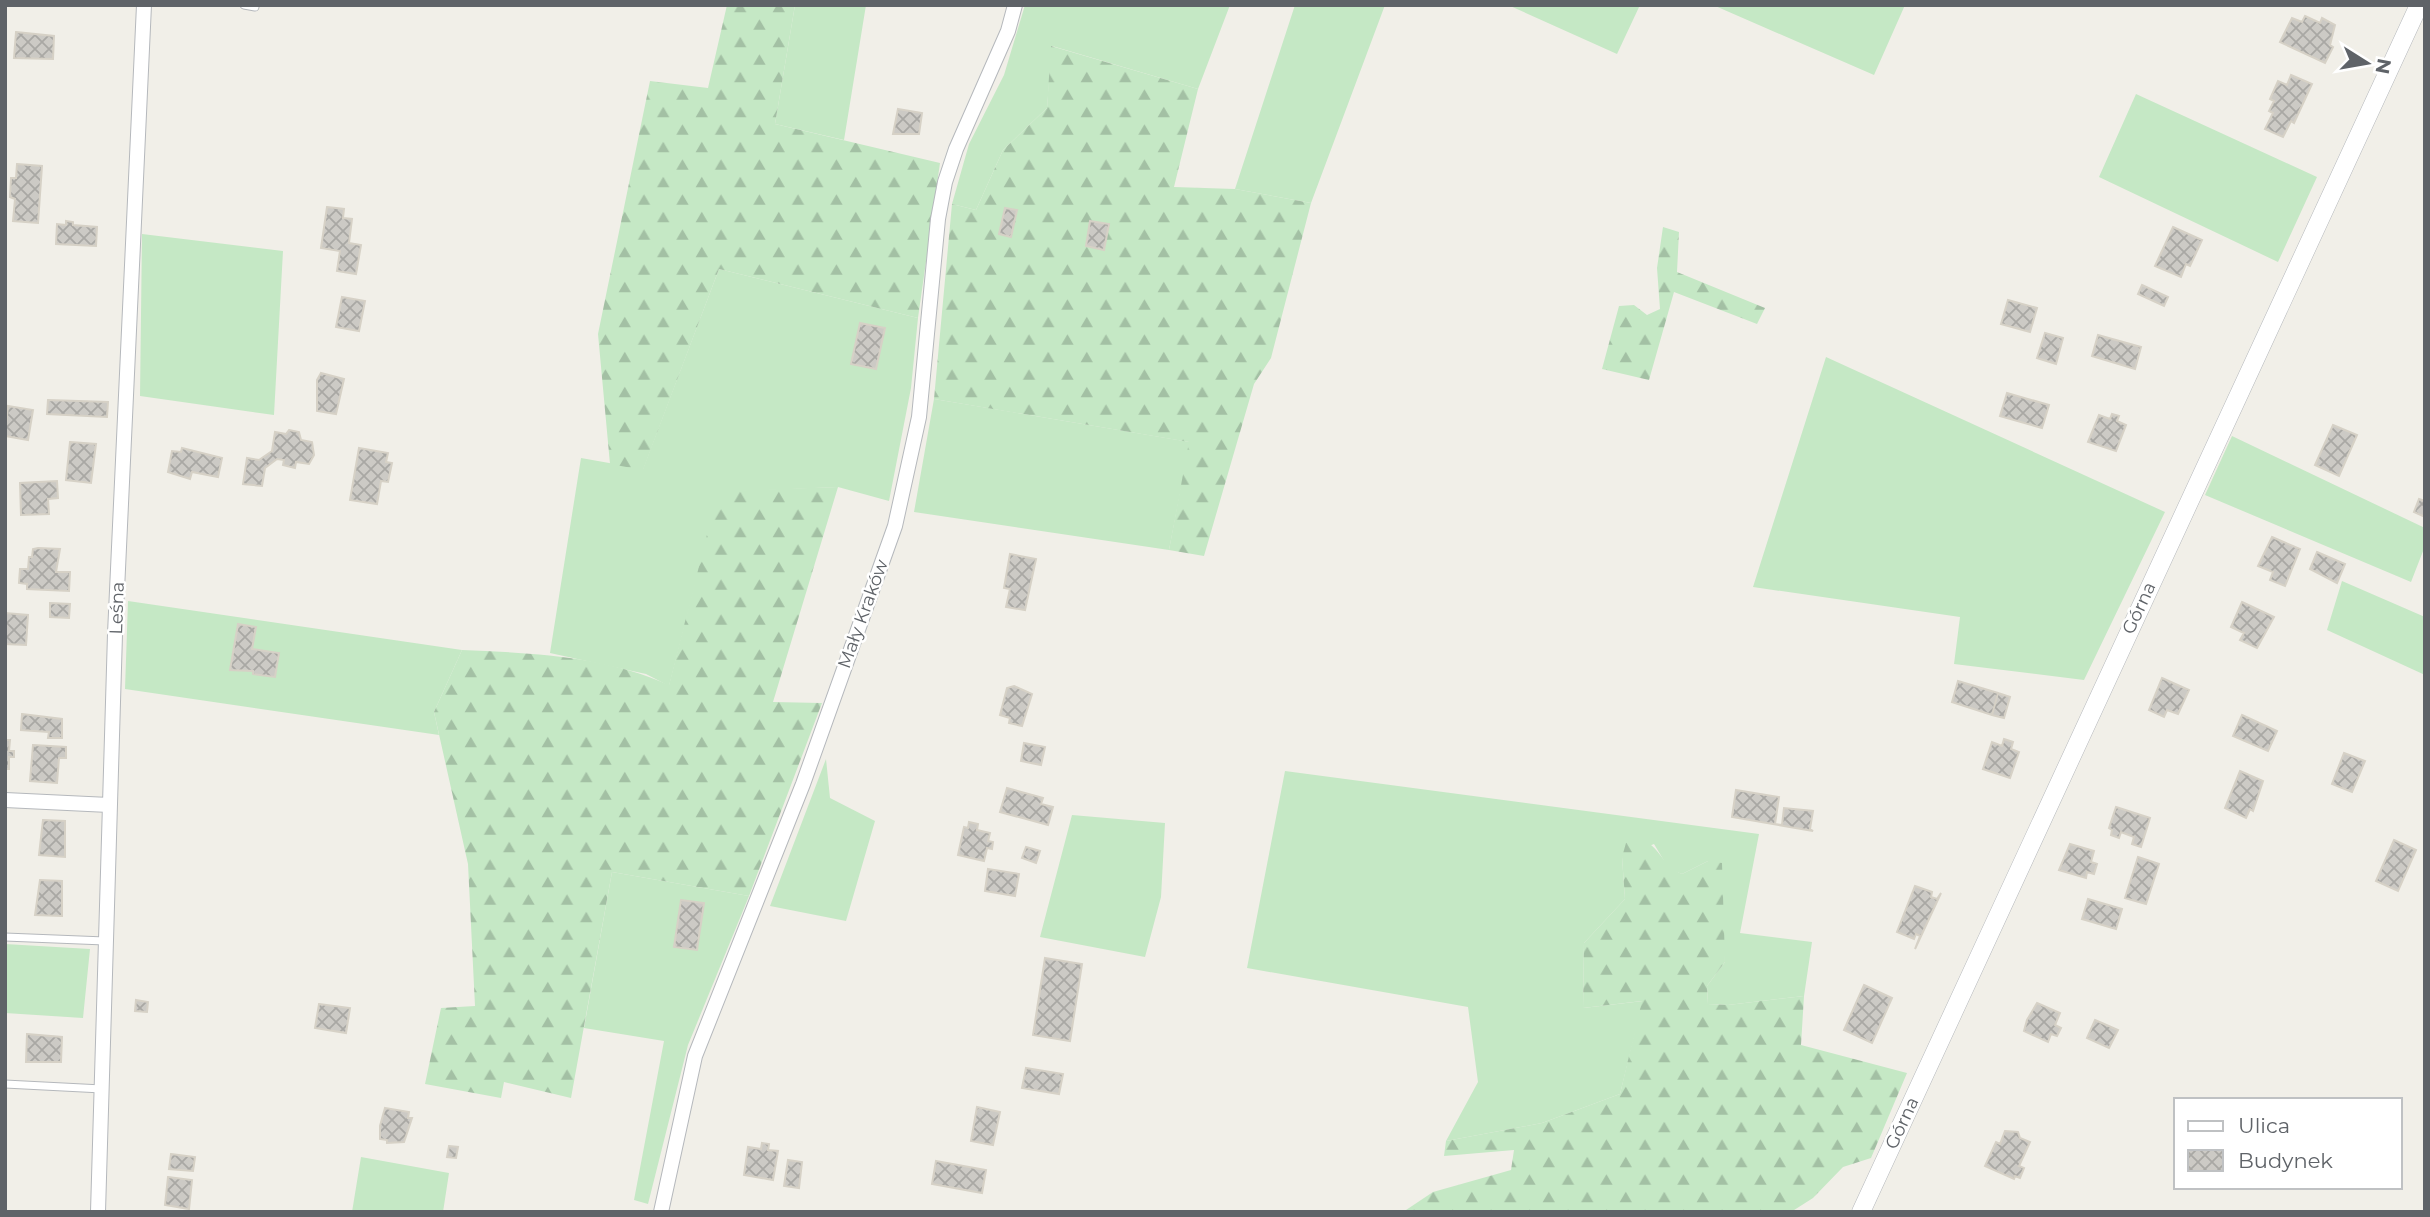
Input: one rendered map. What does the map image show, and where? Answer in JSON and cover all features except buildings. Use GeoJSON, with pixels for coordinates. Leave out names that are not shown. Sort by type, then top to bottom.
{"type":"FeatureCollection","features":[{"type":"Feature","properties":{"kind":"street","name":"Leśna"},"geometry":{"type":"LineString","coordinates":[[98,1212],[109,805],[144,5]]}},
{"type":"Feature","properties":{"kind":"street","name":"Mały Kraków"},"geometry":{"type":"LineString","coordinates":[[661,1212],[695,1056],[803,784],[895,526],[919,417],[938,219],[945,182],[956,149],[1008,31],[1015,5]]}},
{"type":"Feature","properties":{"kind":"street","name":"Górna"},"geometry":{"type":"LineString","coordinates":[[1861,1212],[2419,5]]}},
{"type":"Feature","properties":{"kind":"street"},"geometry":{"type":"LineString","coordinates":[[5,800],[109,805]]}},
{"type":"Feature","properties":{"kind":"lane"},"geometry":{"type":"LineString","coordinates":[[244,5],[256,7]]}},
{"type":"Feature","properties":{"kind":"lane"},"geometry":{"type":"LineString","coordinates":[[5,937],[105,941]]}},
{"type":"Feature","properties":{"kind":"lane"},"geometry":{"type":"LineString","coordinates":[[5,1084],[102,1089]]}},
{"type":"Feature","properties":{"kind":"green space"},"geometry":{"type":"Polygon","coordinates":[[[727,5],[795,5],[775,124],[940,163],[918,318],[719,269],[643,470],[610,464],[598,334],[650,81],[708,88],[727,5]]]}},
{"type":"Feature","properties":{"kind":"green space"},"geometry":{"type":"Polygon","coordinates":[[[795,5],[866,5],[844,140],[775,124],[795,5]]]}},
{"type":"Feature","properties":{"kind":"green space"},"geometry":{"type":"Polygon","coordinates":[[[1025,5],[1230,5],[1198,89],[1052,46],[1047,108],[1003,150],[976,210],[952,204],[969,144],[1004,75],[1025,5]]]}},
{"type":"Feature","properties":{"kind":"green space"},"geometry":{"type":"Polygon","coordinates":[[[1295,5],[1385,5],[1311,203],[1235,189],[1295,5]]]}},
{"type":"Feature","properties":{"kind":"green space"},"geometry":{"type":"Polygon","coordinates":[[[1508,5],[1640,5],[1617,54],[1508,5]]]}},
{"type":"Feature","properties":{"kind":"green space"},"geometry":{"type":"Polygon","coordinates":[[[1713,5],[1905,5],[1874,75],[1713,5]]]}},
{"type":"Feature","properties":{"kind":"green space"},"geometry":{"type":"Polygon","coordinates":[[[1051,46],[1198,89],[1174,187],[1235,189],[1311,203],[1271,358],[1254,384],[1204,556],[1169,550],[1189,442],[934,399],[952,204],[976,210],[1003,150],[1047,108],[1051,46]]]}},
{"type":"Feature","properties":{"kind":"green space"},"geometry":{"type":"Polygon","coordinates":[[[2136,94],[2317,177],[2278,262],[2099,177],[2136,94]]]}},
{"type":"Feature","properties":{"kind":"green space"},"geometry":{"type":"Polygon","coordinates":[[[1663,227],[1679,232],[1677,272],[1765,308],[1757,324],[1674,292],[1649,380],[1602,369],[1619,306],[1634,305],[1647,315],[1660,309],[1657,268],[1663,227]]]}},
{"type":"Feature","properties":{"kind":"green space"},"geometry":{"type":"Polygon","coordinates":[[[142,234],[283,251],[274,415],[140,396],[142,234]]]}},
{"type":"Feature","properties":{"kind":"green space"},"geometry":{"type":"Polygon","coordinates":[[[719,269],[918,318],[911,388],[889,501],[838,487],[719,492],[669,686],[646,674],[550,653],[581,458],[643,469],[719,269]]]}},
{"type":"Feature","properties":{"kind":"green space"},"geometry":{"type":"Polygon","coordinates":[[[1826,357],[2165,512],[2084,680],[1954,664],[1960,617],[1753,587],[1826,357]]]}},
{"type":"Feature","properties":{"kind":"green space"},"geometry":{"type":"Polygon","coordinates":[[[934,399],[1190,442],[1169,550],[914,512],[934,399]]]}},
{"type":"Feature","properties":{"kind":"green space"},"geometry":{"type":"Polygon","coordinates":[[[2232,436],[2425,528],[2425,546],[2411,582],[2205,495],[2232,436]]]}},
{"type":"Feature","properties":{"kind":"green space"},"geometry":{"type":"Polygon","coordinates":[[[838,487],[773,702],[822,703],[749,896],[612,872],[571,1098],[504,1082],[501,1098],[425,1084],[441,1008],[475,1006],[468,864],[434,712],[462,650],[542,655],[594,662],[644,675],[669,685],[718,491],[838,487]]]}},
{"type":"Feature","properties":{"kind":"green space"},"geometry":{"type":"Polygon","coordinates":[[[2342,581],[2425,617],[2425,675],[2327,630],[2342,581]]]}},
{"type":"Feature","properties":{"kind":"green space"},"geometry":{"type":"Polygon","coordinates":[[[128,601],[462,650],[434,712],[439,735],[125,689],[128,601]]]}},
{"type":"Feature","properties":{"kind":"green space"},"geometry":{"type":"Polygon","coordinates":[[[826,759],[830,798],[875,821],[846,921],[770,906],[826,759]]]}},
{"type":"Feature","properties":{"kind":"green space"},"geometry":{"type":"Polygon","coordinates":[[[1285,771],[1759,834],[1740,933],[1812,942],[1804,996],[1728,1005],[1708,1004],[1707,986],[1725,962],[1708,861],[1682,874],[1669,869],[1654,844],[1622,857],[1625,899],[1584,943],[1583,1008],[1643,1001],[1620,1094],[1542,1123],[1446,1141],[1478,1082],[1468,1007],[1247,968],[1285,771]]]}},
{"type":"Feature","properties":{"kind":"green space"},"geometry":{"type":"Polygon","coordinates":[[[1072,815],[1165,823],[1161,897],[1145,957],[1040,937],[1072,815]]]}},
{"type":"Feature","properties":{"kind":"green space"},"geometry":{"type":"Polygon","coordinates":[[[1640,838],[1682,874],[1708,861],[1722,863],[1725,962],[1707,986],[1708,1004],[1728,1005],[1804,996],[1801,1045],[1907,1073],[1871,1158],[1843,1167],[1813,1198],[1791,1212],[1403,1212],[1433,1192],[1511,1170],[1514,1150],[1444,1156],[1446,1141],[1542,1123],[1620,1094],[1642,1001],[1583,1008],[1584,943],[1625,899],[1622,857],[1626,843],[1640,838]]]}},
{"type":"Feature","properties":{"kind":"green space"},"geometry":{"type":"Polygon","coordinates":[[[612,872],[749,896],[688,1045],[648,1204],[634,1200],[664,1041],[584,1028],[612,872]]]}},
{"type":"Feature","properties":{"kind":"green space"},"geometry":{"type":"Polygon","coordinates":[[[5,944],[90,949],[83,1018],[5,1013],[5,944]]]}},
{"type":"Feature","properties":{"kind":"green space"},"geometry":{"type":"Polygon","coordinates":[[[361,1157],[449,1173],[443,1212],[352,1212],[361,1157]]]}}]}
